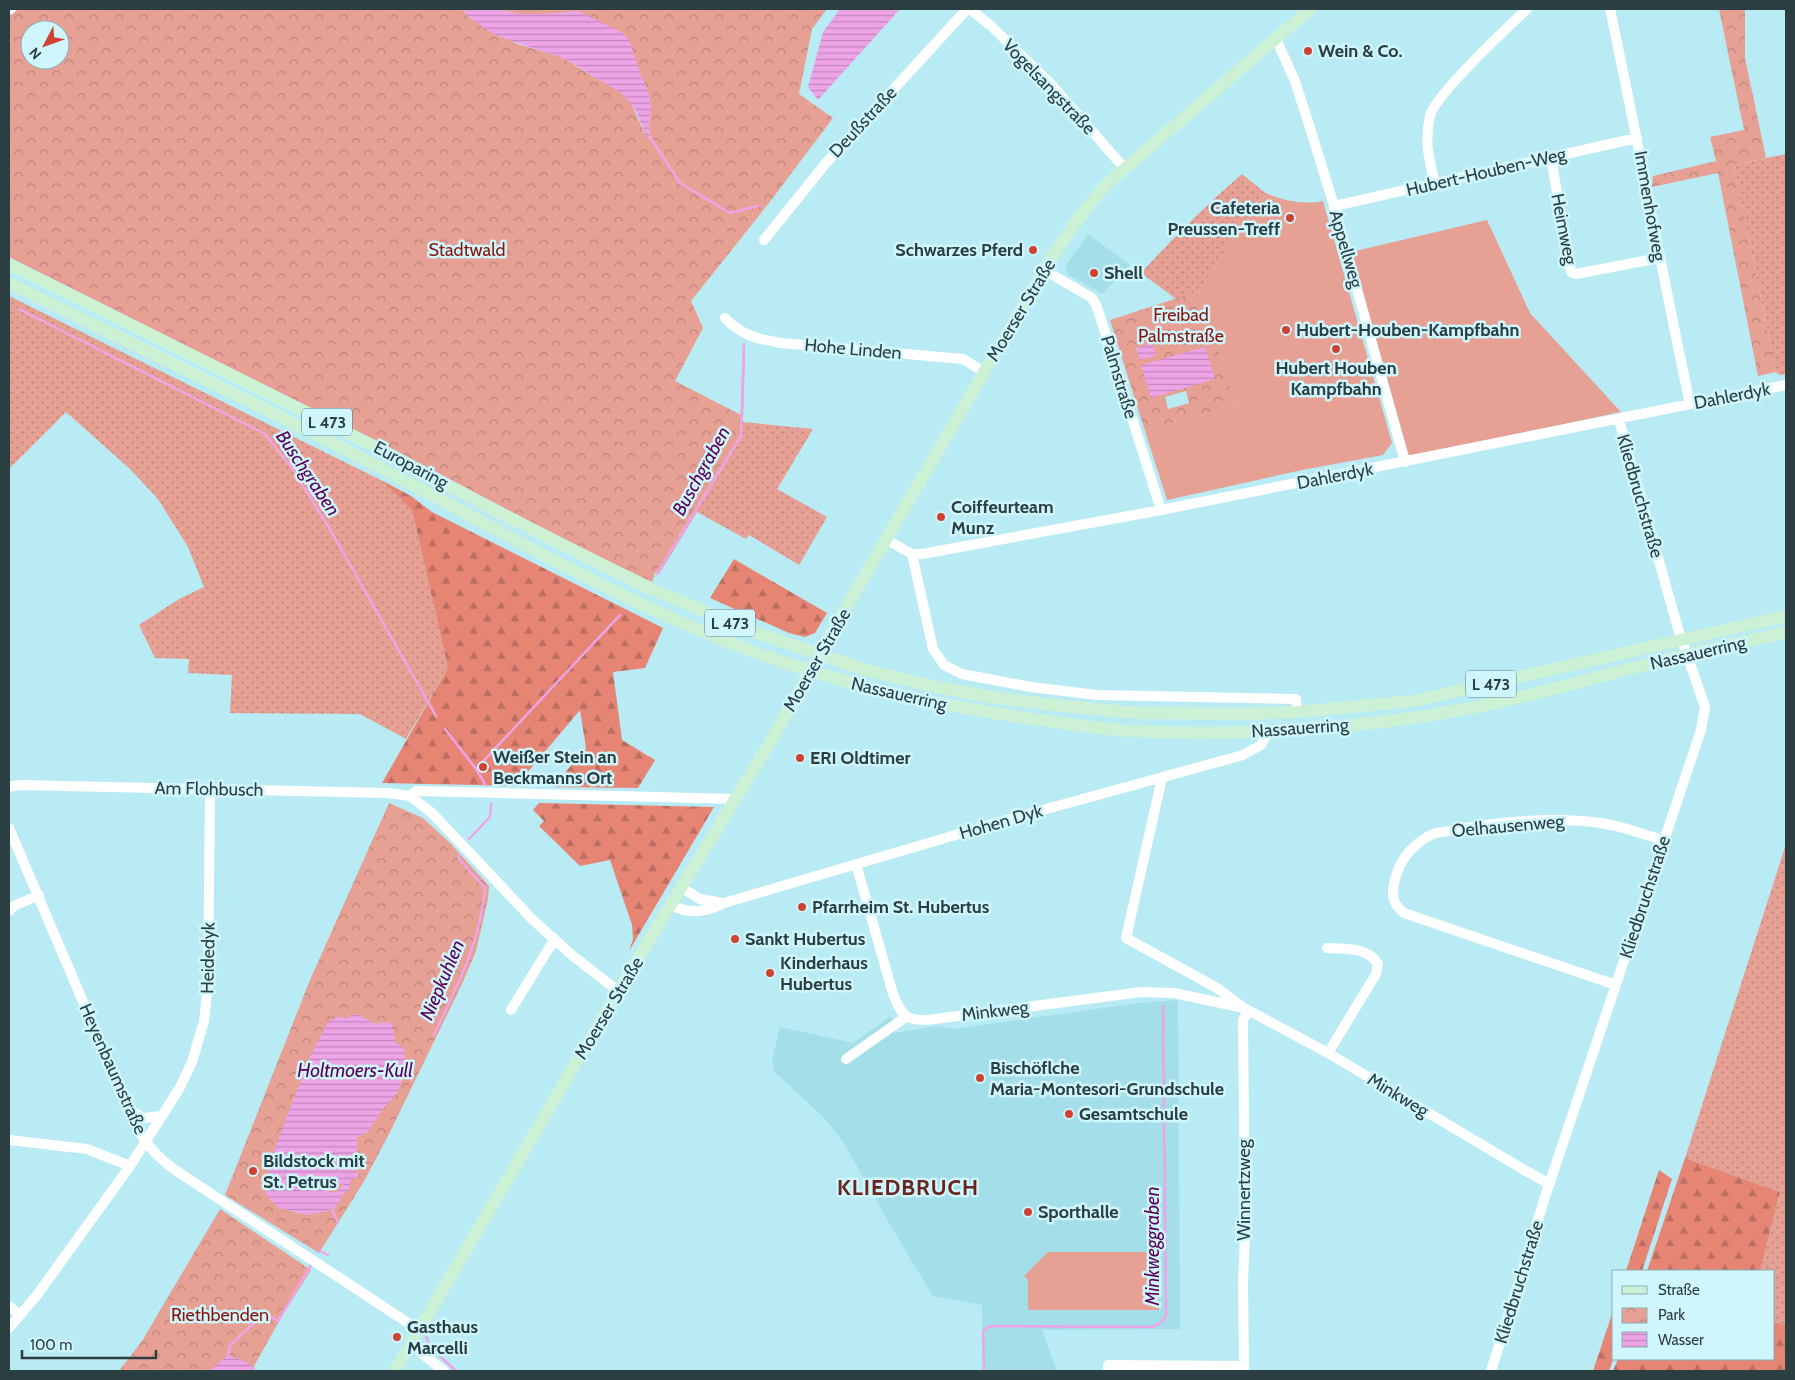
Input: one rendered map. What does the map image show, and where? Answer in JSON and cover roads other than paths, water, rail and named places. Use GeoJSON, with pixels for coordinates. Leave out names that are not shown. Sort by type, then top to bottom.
{"type":"FeatureCollection","features":[{"type":"Feature","properties":{"kind":"main road","name":"Moerser Straße"},"geometry":{"type":"LineString","coordinates":[[395,1371],[618,991],[672,905],[811,671],[885,539],[1073,224],[1089,203],[1125,169],[1310,9]]}},
{"type":"Feature","properties":{"kind":"main road","name":"Europaring"},"geometry":{"type":"LineString","coordinates":[[9,264],[337,427],[642,585],[751,631],[819,654]]}},
{"type":"Feature","properties":{"kind":"main road","name":"Europaring"},"geometry":{"type":"LineString","coordinates":[[9,283],[294,424],[638,601],[746,649],[811,671]]}},
{"type":"Feature","properties":{"kind":"main road","name":"Nassauerring"},"geometry":{"type":"LineString","coordinates":[[819,654],[866,670],[927,685],[990,697],[1138,713],[1246,714],[1296,706],[1414,701],[1786,616]]}},
{"type":"Feature","properties":{"kind":"main road","name":"Nassauerring"},"geometry":{"type":"LineString","coordinates":[[811,671],[924,701],[998,715],[1132,731],[1269,731],[1351,725],[1492,704],[1786,632]]}},
{"type":"Feature","properties":{"kind":"street","name":"Vogelsangstraße"},"geometry":{"type":"LineString","coordinates":[[969,9],[990,25],[1051,84],[1125,169]]}},
{"type":"Feature","properties":{"kind":"street","name":"Deußstraße"},"geometry":{"type":"LineString","coordinates":[[764,240],[826,163],[969,9]]}},
{"type":"Feature","properties":{"kind":"street"},"geometry":{"type":"LineString","coordinates":[[1435,184],[1426,148],[1430,114],[1441,97],[1502,32],[1527,9]]}},
{"type":"Feature","properties":{"kind":"street","name":"Immenhofweg"},"geometry":{"type":"LineString","coordinates":[[1610,9],[1638,138],[1659,258],[1690,404]]}},
{"type":"Feature","properties":{"kind":"street","name":"Appellweg"},"geometry":{"type":"LineString","coordinates":[[1276,39],[1295,81],[1334,206],[1405,462]]}},
{"type":"Feature","properties":{"kind":"street","name":"Hubert-Houben-Weg"},"geometry":{"type":"LineString","coordinates":[[1334,206],[1638,138]]}},
{"type":"Feature","properties":{"kind":"street","name":"Heimweg"},"geometry":{"type":"LineString","coordinates":[[1551,158],[1571,272],[1576,274],[1659,258]]}},
{"type":"Feature","properties":{"kind":"street","name":"Palmstraße"},"geometry":{"type":"LineString","coordinates":[[1044,270],[1092,298],[1097,307],[1161,510]]}},
{"type":"Feature","properties":{"kind":"street","name":"Hohe Linden"},"geometry":{"type":"LineString","coordinates":[[725,318],[732,326],[754,339],[963,359],[984,372]]}},
{"type":"Feature","properties":{"kind":"street","name":"Dahlerdyk"},"geometry":{"type":"LineString","coordinates":[[912,554],[922,554],[1161,510],[1786,386]]}},
{"type":"Feature","properties":{"kind":"street","name":"Kliedbruchstraße"},"geometry":{"type":"LineString","coordinates":[[1491,1371],[1550,1184],[1701,730],[1704,707],[1682,641],[1619,420]]}},
{"type":"Feature","properties":{"kind":"street"},"geometry":{"type":"LineString","coordinates":[[885,539],[912,554]]}},
{"type":"Feature","properties":{"kind":"street","name":"Nassauerring"},"geometry":{"type":"LineString","coordinates":[[912,554],[933,650],[944,665],[962,674],[1031,687],[1097,695],[1296,706]]}},
{"type":"Feature","properties":{"kind":"street","name":"Hohen Dyk"},"geometry":{"type":"LineString","coordinates":[[672,905],[690,912],[704,911],[724,903],[856,864],[1243,755],[1261,745],[1269,731]]}},
{"type":"Feature","properties":{"kind":"street","name":"Minkweg"},"geometry":{"type":"LineString","coordinates":[[1162,778],[1126,938],[1217,988],[1246,1009],[1328,1054],[1550,1184]]}},
{"type":"Feature","properties":{"kind":"street","name":"Am Flohbusch"},"geometry":{"type":"LineString","coordinates":[[9,787],[19,785],[387,792],[410,796],[432,812],[521,908],[554,940],[618,991]]}},
{"type":"Feature","properties":{"kind":"street","name":"Heidedyk"},"geometry":{"type":"LineString","coordinates":[[9,1328],[37,1295],[130,1166],[179,1089],[192,1062],[207,1004],[210,789]]}},
{"type":"Feature","properties":{"kind":"street","name":"Am Flohbusch"},"geometry":{"type":"LineString","coordinates":[[410,796],[416,791],[735,799]]}},
{"type":"Feature","properties":{"kind":"street","name":"Oelhausenweg"},"geometry":{"type":"LineString","coordinates":[[1616,985],[1404,913],[1396,907],[1392,896],[1396,875],[1404,857],[1416,844],[1433,834],[1472,826],[1575,820],[1600,823],[1663,840]]}},
{"type":"Feature","properties":{"kind":"street","name":"Heyenbaumstraße"},"geometry":{"type":"LineString","coordinates":[[9,828],[129,1110],[145,1141],[159,1157],[175,1170],[419,1330]]}},
{"type":"Feature","properties":{"kind":"street"},"geometry":{"type":"LineString","coordinates":[[846,1060],[906,1017],[900,1010],[893,994],[856,864]]}},
{"type":"Feature","properties":{"kind":"street","name":"Hohen Dyk"},"geometry":{"type":"LineString","coordinates":[[682,888],[700,899],[724,903]]}},
{"type":"Feature","properties":{"kind":"street"},"geometry":{"type":"LineString","coordinates":[[9,911],[14,906],[38,895]]}},
{"type":"Feature","properties":{"kind":"street"},"geometry":{"type":"LineString","coordinates":[[512,1010],[554,940]]}},
{"type":"Feature","properties":{"kind":"street"},"geometry":{"type":"LineString","coordinates":[[1327,948],[1351,949],[1367,954],[1374,957],[1378,964],[1376,974],[1328,1054]]}},
{"type":"Feature","properties":{"kind":"street","name":"Minkweg"},"geometry":{"type":"LineString","coordinates":[[906,1017],[914,1020],[927,1020],[1141,992],[1174,993],[1246,1009]]}},
{"type":"Feature","properties":{"kind":"street","name":"Winnertzweg"},"geometry":{"type":"LineString","coordinates":[[1243,1368],[1245,1233],[1243,1020],[1246,1009]]}},
{"type":"Feature","properties":{"kind":"street"},"geometry":{"type":"LineString","coordinates":[[129,1110],[143,1118],[161,1116]]}},
{"type":"Feature","properties":{"kind":"street"},"geometry":{"type":"LineString","coordinates":[[9,1140],[87,1149],[130,1166]]}},
{"type":"Feature","properties":{"kind":"street"},"geometry":{"type":"LineString","coordinates":[[9,1306],[20,1315]]}},
{"type":"Feature","properties":{"kind":"street"},"geometry":{"type":"LineString","coordinates":[[410,1344],[444,1371]]}},
{"type":"Feature","properties":{"kind":"street"},"geometry":{"type":"LineString","coordinates":[[1108,1371],[1108,1365],[1145,1368],[1243,1368]]}},
{"type":"Feature","properties":{"kind":"water"},"geometry":{"type":"Polygon","coordinates":[[[462,9],[498,9],[518,14],[578,11],[623,33],[630,42],[649,94],[651,107],[650,139],[646,136],[633,106],[617,90],[573,63],[495,34],[472,19],[462,9]]]}},
{"type":"Feature","properties":{"kind":"water"},"geometry":{"type":"Polygon","coordinates":[[[840,9],[900,9],[818,100],[808,87],[823,32],[840,9]]]}},
{"type":"Feature","properties":{"kind":"water"},"geometry":{"type":"Polygon","coordinates":[[[1152,343],[1156,355],[1140,360],[1136,348],[1152,343]]]}},
{"type":"Feature","properties":{"kind":"water"},"geometry":{"type":"Polygon","coordinates":[[[1205,347],[1215,379],[1151,398],[1141,365],[1205,347]]]}},
{"type":"Feature","properties":{"kind":"water","name":"Holtmoers-Kull"},"geometry":{"type":"Polygon","coordinates":[[[355,1013],[375,1024],[385,1022],[392,1024],[395,1042],[404,1049],[406,1071],[397,1093],[381,1111],[368,1131],[357,1138],[354,1170],[359,1175],[356,1179],[351,1178],[349,1190],[341,1196],[340,1201],[332,1210],[308,1215],[279,1208],[266,1195],[268,1173],[275,1148],[311,1055],[328,1022],[339,1016],[346,1019],[355,1013]],[[334,1178],[328,1179],[324,1185],[328,1192],[336,1193],[344,1184],[339,1184],[334,1178]]]}},
{"type":"Feature","properties":{"kind":"water"},"geometry":{"type":"Polygon","coordinates":[[[228,1355],[244,1361],[253,1367],[254,1371],[209,1371],[228,1355]]]}},
{"type":"Feature","properties":{"kind":"waterway"},"geometry":{"type":"LineString","coordinates":[[650,137],[680,183],[730,213],[758,206]]}},
{"type":"Feature","properties":{"kind":"waterway","name":"Buschgraben"},"geometry":{"type":"LineString","coordinates":[[19,309],[265,434],[292,468],[328,526],[436,716]]}},
{"type":"Feature","properties":{"kind":"waterway","name":"Buschgraben"},"geometry":{"type":"LineString","coordinates":[[657,574],[741,436],[744,344]]}},
{"type":"Feature","properties":{"kind":"waterway","name":"Buschgraben"},"geometry":{"type":"LineString","coordinates":[[476,769],[620,615]]}},
{"type":"Feature","properties":{"kind":"waterway","name":"Buschgraben"},"geometry":{"type":"LineString","coordinates":[[445,729],[476,769],[485,784]]}},
{"type":"Feature","properties":{"kind":"waterway","name":"Niepkuhlen"},"geometry":{"type":"LineString","coordinates":[[469,839],[490,817],[491,804]]}},
{"type":"Feature","properties":{"kind":"waterway","name":"Niepkuhlen"},"geometry":{"type":"LineString","coordinates":[[434,1035],[473,946],[485,888],[459,859],[459,855]]}},
{"type":"Feature","properties":{"kind":"waterway","name":"Minkweggraben"},"geometry":{"type":"LineString","coordinates":[[984,1371],[983,1331],[990,1326],[1152,1327],[1160,1323],[1166,1315],[1163,1006]]}},
{"type":"Feature","properties":{"kind":"waterway"},"geometry":{"type":"LineString","coordinates":[[406,1071],[412,1080]]}},
{"type":"Feature","properties":{"kind":"waterway"},"geometry":{"type":"LineString","coordinates":[[332,1210],[338,1222]]}},
{"type":"Feature","properties":{"kind":"waterway"},"geometry":{"type":"LineString","coordinates":[[320,1251],[328,1255]]}},
{"type":"Feature","properties":{"kind":"waterway","name":"Niepkuhlen"},"geometry":{"type":"LineString","coordinates":[[228,1357],[230,1345],[265,1313],[278,1321],[311,1265]]}},
{"type":"Feature","properties":{"kind":"waterway"},"geometry":{"type":"LineString","coordinates":[[425,1331],[429,1346],[456,1371]]}},
{"type":"Feature","properties":{"kind":"place","name":"Wein & Co."},"geometry":{"type":"Point","coordinates":[1308,51]}},
{"type":"Feature","properties":{"kind":"place","name":"Cafeteria Preussen-Treff"},"geometry":{"type":"Point","coordinates":[1290,218]}},
{"type":"Feature","properties":{"kind":"place","name":"Schwarzes Pferd"},"geometry":{"type":"Point","coordinates":[1033,250]}},
{"type":"Feature","properties":{"kind":"place","name":"Shell"},"geometry":{"type":"Point","coordinates":[1094,273]}},
{"type":"Feature","properties":{"kind":"place","name":"Hubert-Houben-Kampfbahn"},"geometry":{"type":"Point","coordinates":[1286,330]}},
{"type":"Feature","properties":{"kind":"place","name":"Hubert Houben Kampfbahn"},"geometry":{"type":"Point","coordinates":[1336,349]}},
{"type":"Feature","properties":{"kind":"place","name":"Coiffeurteam Munz"},"geometry":{"type":"Point","coordinates":[941,517]}},
{"type":"Feature","properties":{"kind":"place","name":"ERI Oldtimer"},"geometry":{"type":"Point","coordinates":[800,758]}},
{"type":"Feature","properties":{"kind":"place","name":"Weißer Stein an Beckmanns Ort"},"geometry":{"type":"Point","coordinates":[483,767]}},
{"type":"Feature","properties":{"kind":"place","name":"Pfarrheim St. Hubertus"},"geometry":{"type":"Point","coordinates":[802,907]}},
{"type":"Feature","properties":{"kind":"place","name":"Sankt Hubertus"},"geometry":{"type":"Point","coordinates":[735,939]}},
{"type":"Feature","properties":{"kind":"place","name":"Kinderhaus Hubertus"},"geometry":{"type":"Point","coordinates":[770,973]}},
{"type":"Feature","properties":{"kind":"place","name":"Bischöflche Maria-Montesori-Grundschule"},"geometry":{"type":"Point","coordinates":[980,1078]}},
{"type":"Feature","properties":{"kind":"place","name":"Gesamtschule"},"geometry":{"type":"Point","coordinates":[1069,1114]}},
{"type":"Feature","properties":{"kind":"place","name":"Bildstock mit St. Petrus"},"geometry":{"type":"Point","coordinates":[253,1171]}},
{"type":"Feature","properties":{"kind":"place","name":"Sporthalle"},"geometry":{"type":"Point","coordinates":[1028,1212]}},
{"type":"Feature","properties":{"kind":"place","name":"Gasthaus Marcelli"},"geometry":{"type":"Point","coordinates":[397,1337]}},
{"type":"Feature","properties":{"kind":"district","name":"KLIEDBRUCH"},"geometry":{"type":"Point","coordinates":[908,1187]}},
{"type":"Feature","properties":{"kind":"park label","name":"Stadtwald"},"geometry":{"type":"Point","coordinates":[467,250]}},
{"type":"Feature","properties":{"kind":"park label","name":"Freibad Palmstraße"},"geometry":{"type":"Point","coordinates":[1181,325]}},
{"type":"Feature","properties":{"kind":"park label","name":"Riethbenden"},"geometry":{"type":"Point","coordinates":[220,1315]}}]}
